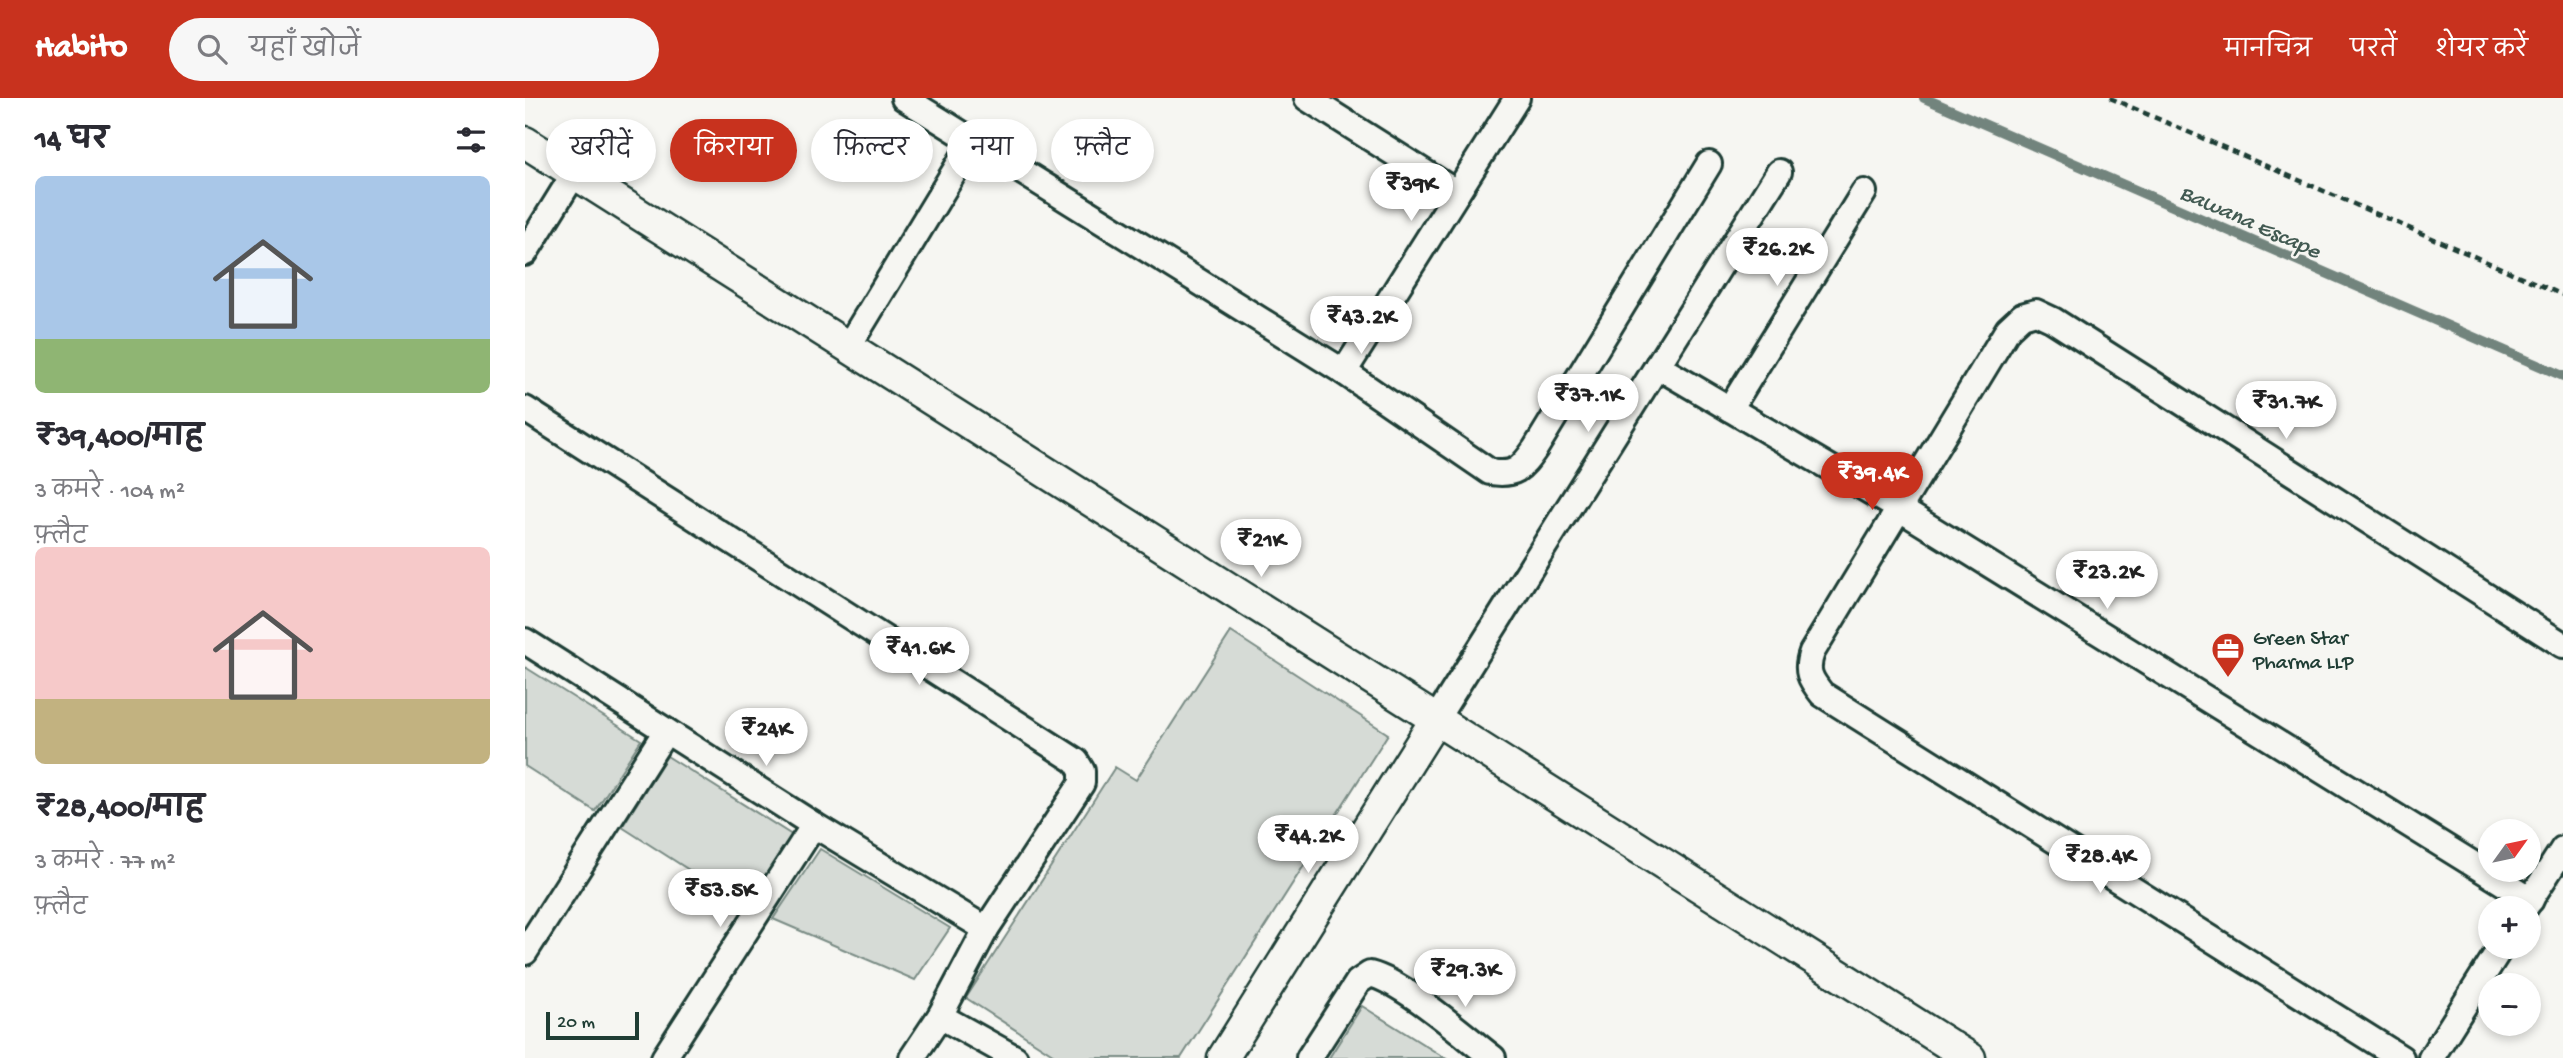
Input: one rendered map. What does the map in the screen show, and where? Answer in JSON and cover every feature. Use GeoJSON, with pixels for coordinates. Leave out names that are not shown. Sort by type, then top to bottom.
{"type":"FeatureCollection","features":[{"type":"Feature","properties":{"kind":"street"},"geometry":{"type":"LineString","coordinates":[[904,98],[947,125]]}},
{"type":"Feature","properties":{"kind":"street"},"geometry":{"type":"LineString","coordinates":[[1307,98],[1457,193]]}},
{"type":"Feature","properties":{"kind":"street"},"geometry":{"type":"LineString","coordinates":[[1344,372],[1517,98]]}},
{"type":"Feature","properties":{"kind":"street"},"geometry":{"type":"LineString","coordinates":[[525,142],[546,156]]}},
{"type":"Feature","properties":{"kind":"street"},"geometry":{"type":"LineString","coordinates":[[1037,181],[1344,372],[1490,472],[1506,475],[1517,470],[1535,449],[1709,164]]}},
{"type":"Feature","properties":{"kind":"street"},"geometry":{"type":"LineString","coordinates":[[1223,1058],[1779,172]]}},
{"type":"Feature","properties":{"kind":"street"},"geometry":{"type":"LineString","coordinates":[[525,253],[569,182]]}},
{"type":"Feature","properties":{"kind":"street"},"geometry":{"type":"LineString","coordinates":[[587,182],[1970,1058]]}},
{"type":"Feature","properties":{"kind":"street"},"geometry":{"type":"LineString","coordinates":[[848,347],[948,182]]}},
{"type":"Feature","properties":{"kind":"street"},"geometry":{"type":"LineString","coordinates":[[1730,409],[1864,192]]}},
{"type":"Feature","properties":{"kind":"street"},"geometry":{"type":"LineString","coordinates":[[2401,1058],[1822,694],[1809,679],[1807,665],[1812,652],[2008,329],[2022,317],[2036,312],[2053,320],[2563,645]]}},
{"type":"Feature","properties":{"kind":"street"},"geometry":{"type":"LineString","coordinates":[[1657,366],[1900,509],[2515,896]]}},
{"type":"Feature","properties":{"kind":"street"},"geometry":{"type":"LineString","coordinates":[[525,409],[1076,761],[1082,771],[1082,783],[986,929],[940,1016],[912,1058]]}},
{"type":"Feature","properties":{"kind":"street"},"geometry":{"type":"LineString","coordinates":[[525,641],[814,825],[986,929]]}},
{"type":"Feature","properties":{"kind":"street"},"geometry":{"type":"LineString","coordinates":[[525,953],[666,731]]}},
{"type":"Feature","properties":{"kind":"street"},"geometry":{"type":"LineString","coordinates":[[664,1058],[814,825]]}},
{"type":"Feature","properties":{"kind":"street"},"geometry":{"type":"LineString","coordinates":[[2533,896],[2563,849]]}},
{"type":"Feature","properties":{"kind":"street"},"geometry":{"type":"LineString","coordinates":[[2431,1058],[2493,959]]}},
{"type":"Feature","properties":{"kind":"street"},"geometry":{"type":"LineString","coordinates":[[1309,1058],[1358,982],[1370,974],[1382,977],[1410,996],[1493,1058]]}},
{"type":"Feature","properties":{"kind":"street"},"geometry":{"type":"LineString","coordinates":[[940,1016],[1015,1058]]}},
{"type":"Feature","properties":{"kind":"path"},"geometry":{"type":"LineString","coordinates":[[2110,98],[2563,295]]}},
{"type":"Feature","properties":{"kind":"shaded area"},"geometry":{"type":"Polygon","coordinates":[[[1231,632],[1388,734],[1181,1058],[1059,1058],[966,998],[1115,767],[1136,780],[1231,632]]]}},
{"type":"Feature","properties":{"kind":"shaded area"},"geometry":{"type":"Polygon","coordinates":[[[525,667],[641,740],[595,811],[525,766],[525,667]]]}},
{"type":"Feature","properties":{"kind":"shaded area"},"geometry":{"type":"Polygon","coordinates":[[[667,756],[795,837],[750,909],[622,827],[667,756]]]}},
{"type":"Feature","properties":{"kind":"shaded area"},"geometry":{"type":"Polygon","coordinates":[[[820,849],[950,928],[915,980],[773,919],[820,849]]]}},
{"type":"Feature","properties":{"kind":"shaded area"},"geometry":{"type":"Polygon","coordinates":[[[1362,1006],[1445,1058],[1329,1058],[1362,1006]]]}},
{"type":"Feature","properties":{"kind":"waterway","name":"Bawana Escape"},"geometry":{"type":"LineString","coordinates":[[1924,98],[2563,376]]}},
{"type":"Feature","properties":{"kind":"place","name":"Green Star Pharma LLP"},"geometry":{"type":"Point","coordinates":[2228,679]}}]}
